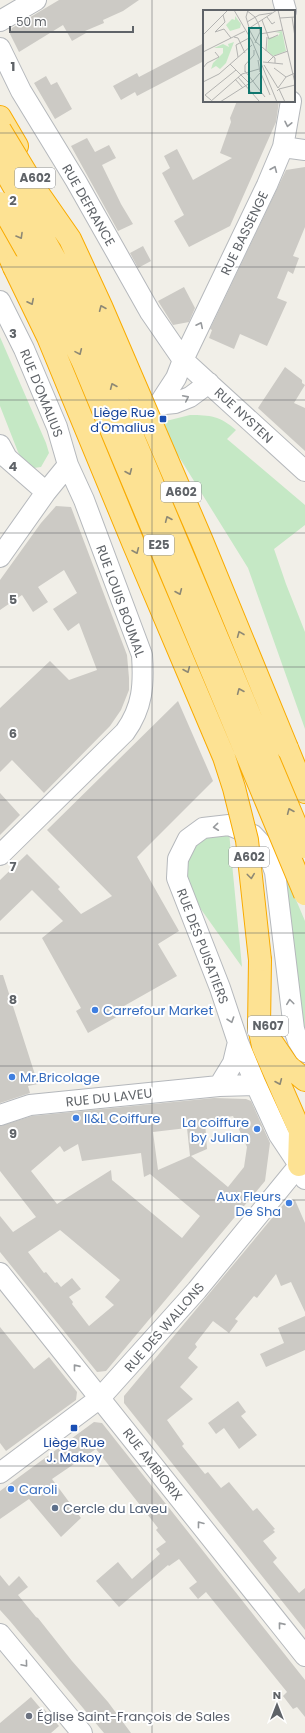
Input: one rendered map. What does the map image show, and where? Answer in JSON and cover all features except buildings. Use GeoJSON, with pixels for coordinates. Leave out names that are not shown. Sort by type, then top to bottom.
{"type":"FeatureCollection","features":[{"type":"Feature","properties":{"kind":"highway","name":"A602"},"geometry":{"type":"LineString","coordinates":[[0,117],[70,239],[101,306],[202,541],[305,792]]}},
{"type":"Feature","properties":{"kind":"highway","name":"A602"},"geometry":{"type":"LineString","coordinates":[[0,130],[38,193],[70,239]]}},
{"type":"Feature","properties":{"kind":"highway","name":"E25"},"geometry":{"type":"LineString","coordinates":[[0,162],[64,275],[80,310],[305,847]]}},
{"type":"Feature","properties":{"kind":"highway","name":"E25"},"geometry":{"type":"LineString","coordinates":[[0,203],[44,281],[83,362],[305,894]]}},
{"type":"Feature","properties":{"kind":"highway","name":"A602"},"geometry":{"type":"LineString","coordinates":[[0,234],[14,267],[48,337],[224,757],[234,788],[247,840],[260,960],[259,1034],[262,1046],[300,1131],[303,1167]]}},
{"type":"Feature","properties":{"kind":"highway","name":"A602"},"geometry":{"type":"LineString","coordinates":[[0,248],[14,267]]}},
{"type":"Feature","properties":{"kind":"highway","name":"N607"},"geometry":{"type":"LineString","coordinates":[[260,960],[271,1040],[288,1066],[305,1080]]}},
{"type":"Feature","properties":{"kind":"street"},"geometry":{"type":"LineString","coordinates":[[0,21],[36,0]]}},
{"type":"Feature","properties":{"kind":"street"},"geometry":{"type":"LineString","coordinates":[[283,0],[286,10]]}},
{"type":"Feature","properties":{"kind":"street","name":"RUE DEFRANCE"},"geometry":{"type":"LineString","coordinates":[[0,48],[21,91],[76,181],[150,312],[183,360]]}},
{"type":"Feature","properties":{"kind":"street","name":"RUE BASSENGE"},"geometry":{"type":"LineString","coordinates":[[209,383],[190,397],[175,403],[157,404],[176,378],[183,360],[267,185],[283,147],[291,102]]}},
{"type":"Feature","properties":{"kind":"street"},"geometry":{"type":"LineString","coordinates":[[283,147],[305,150]]}},
{"type":"Feature","properties":{"kind":"street","name":"RUE D'OMALIUS"},"geometry":{"type":"LineString","coordinates":[[0,301],[24,349],[57,427],[71,454]]}},
{"type":"Feature","properties":{"kind":"street","name":"RUE NYSTEN"},"geometry":{"type":"LineString","coordinates":[[183,360],[305,471]]}},
{"type":"Feature","properties":{"kind":"street"},"geometry":{"type":"LineString","coordinates":[[0,445],[6,458],[46,492]]}},
{"type":"Feature","properties":{"kind":"street"},"geometry":{"type":"LineString","coordinates":[[0,557],[71,454]]}},
{"type":"Feature","properties":{"kind":"street","name":"RUE LOUIS BOUMAL"},"geometry":{"type":"LineString","coordinates":[[0,855],[125,732],[131,724],[141,697],[144,679],[142,655],[84,500],[71,454]]}},
{"type":"Feature","properties":{"kind":"street","name":"RUE DES PUISATIERS"},"geometry":{"type":"LineString","coordinates":[[303,1167],[279,1135],[256,1085],[238,1042],[220,988],[176,878],[178,859],[188,839],[203,828],[229,825],[253,835],[267,850],[275,872],[294,1029],[298,1041],[305,1052]]}},
{"type":"Feature","properties":{"kind":"street"},"geometry":{"type":"LineString","coordinates":[[219,1086],[233,1063],[238,1042]]}},
{"type":"Feature","properties":{"kind":"street","name":"RUE DU LAVEU"},"geometry":{"type":"LineString","coordinates":[[0,1115],[30,1106],[219,1086],[256,1085]]}},
{"type":"Feature","properties":{"kind":"street","name":"RUE DES WALLONS"},"geometry":{"type":"LineString","coordinates":[[1,1470],[100,1398],[197,1290],[303,1167]]}},
{"type":"Feature","properties":{"kind":"street","name":"RUE AMBIORIX"},"geometry":{"type":"LineString","coordinates":[[0,1273],[305,1656]]}},
{"type":"Feature","properties":{"kind":"street"},"geometry":{"type":"LineString","coordinates":[[0,1634],[82,1733]]}},
{"type":"Feature","properties":{"kind":"green space"},"geometry":{"type":"Polygon","coordinates":[[[0,337],[46,443],[49,453],[41,467],[34,468],[25,464],[18,452],[0,406],[0,337]]]}},
{"type":"Feature","properties":{"kind":"green space"},"geometry":{"type":"Polygon","coordinates":[[[190,415],[214,417],[230,425],[236,430],[227,439],[305,505],[305,525],[274,549],[305,632],[305,729],[248,568],[158,423],[190,415]]]}},
{"type":"Feature","properties":{"kind":"green space"},"geometry":{"type":"Polygon","coordinates":[[[229,832],[242,967],[188,891],[182,872],[189,850],[205,835],[229,832]]]}},
{"type":"Feature","properties":{"kind":"green space"},"geometry":{"type":"Polygon","coordinates":[[[285,874],[305,921],[305,1038],[299,1024],[285,874]]]}},
{"type":"Feature","properties":{"kind":"place","name":"Liège Rue d'Omalius"},"geometry":{"type":"Point","coordinates":[163,419]}},
{"type":"Feature","properties":{"kind":"place","name":"Carrefour Market"},"geometry":{"type":"Point","coordinates":[95,1010]}},
{"type":"Feature","properties":{"kind":"place","name":"Mr.Bricolage"},"geometry":{"type":"Point","coordinates":[12,1077]}},
{"type":"Feature","properties":{"kind":"place","name":"Il&L Coiffure"},"geometry":{"type":"Point","coordinates":[76,1118]}},
{"type":"Feature","properties":{"kind":"place","name":"La coiffure by Julian"},"geometry":{"type":"Point","coordinates":[257,1129]}},
{"type":"Feature","properties":{"kind":"place","name":"Aux Fleurs De Sha"},"geometry":{"type":"Point","coordinates":[289,1203]}},
{"type":"Feature","properties":{"kind":"place","name":"Liège Rue J. Makoy"},"geometry":{"type":"Point","coordinates":[74,1428]}},
{"type":"Feature","properties":{"kind":"place","name":"Caroli"},"geometry":{"type":"Point","coordinates":[11,1489]}},
{"type":"Feature","properties":{"kind":"place","name":"Cercle du Laveu"},"geometry":{"type":"Point","coordinates":[55,1508]}},
{"type":"Feature","properties":{"kind":"place","name":"Église Saint-François de Sales"},"geometry":{"type":"Point","coordinates":[29,1716]}}]}
